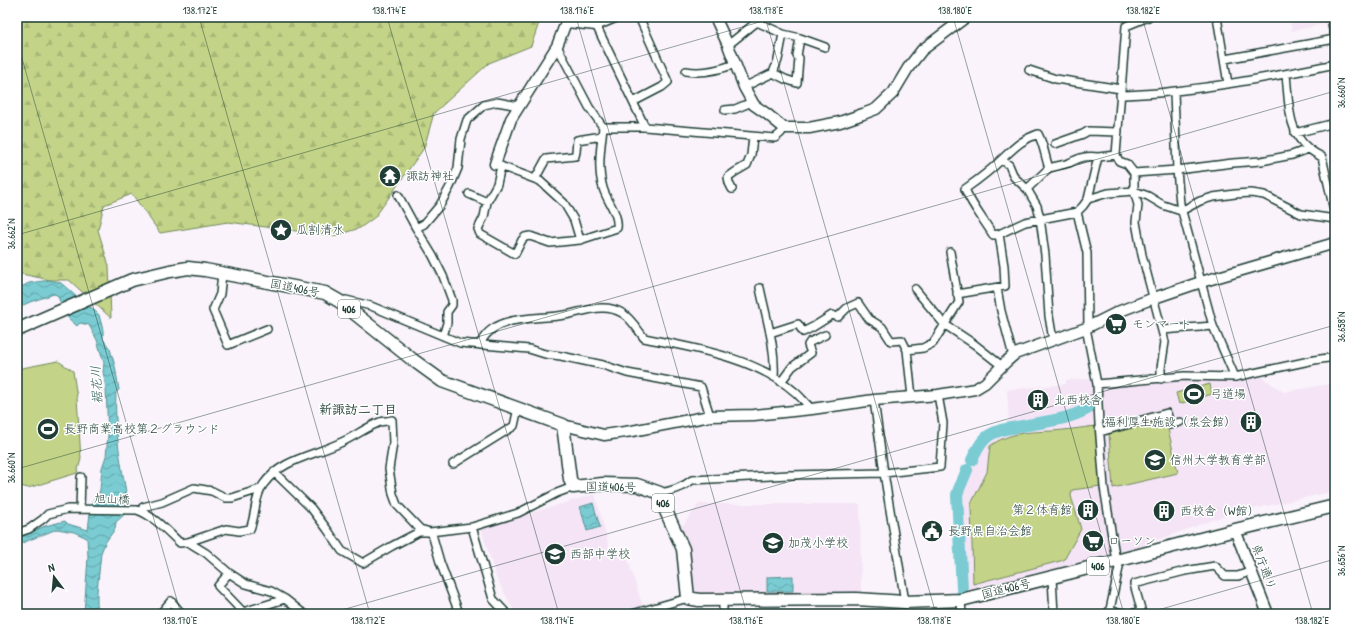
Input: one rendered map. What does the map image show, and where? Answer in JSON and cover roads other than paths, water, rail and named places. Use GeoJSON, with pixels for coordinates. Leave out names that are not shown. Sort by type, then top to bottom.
{"type":"FeatureCollection","features":[{"type":"Feature","properties":{"kind":"highway","name":"国道406号"},"geometry":{"type":"LineString","coordinates":[[17,330],[132,280],[188,268],[325,293],[339,301],[442,382],[563,424],[570,479],[573,487],[603,484],[637,485],[660,493]]}},
{"type":"Feature","properties":{"kind":"highway","name":"406"},"geometry":{"type":"LineString","coordinates":[[660,493],[665,509],[683,549],[688,598]]}},
{"type":"Feature","properties":{"kind":"highway","name":"国道406号"},"geometry":{"type":"LineString","coordinates":[[688,598],[700,600],[856,599],[905,602],[961,600],[1335,506]]}},
{"type":"Feature","properties":{"kind":"main road"},"geometry":{"type":"LineString","coordinates":[[1333,17],[1335,30]]}},
{"type":"Feature","properties":{"kind":"street"},"geometry":{"type":"LineString","coordinates":[[557,46],[589,107],[603,127],[599,165],[603,189],[618,220],[617,228],[580,240],[550,242],[530,236],[525,237],[515,254],[480,234],[478,229],[484,217],[487,202],[498,184],[498,165],[511,119],[557,46],[568,19],[596,25],[615,17]]}},
{"type":"Feature","properties":{"kind":"street"},"geometry":{"type":"LineString","coordinates":[[633,102],[662,87],[668,82],[639,17]]}},
{"type":"Feature","properties":{"kind":"street"},"geometry":{"type":"LineString","coordinates":[[716,17],[744,87],[754,106],[767,114],[784,128],[809,128],[853,118],[876,109],[893,92],[908,68],[922,50],[966,17]]}},
{"type":"Feature","properties":{"kind":"street"},"geometry":{"type":"LineString","coordinates":[[1148,17],[1126,26],[1116,155],[1119,161],[1127,164],[1134,173],[1134,191],[1138,205],[1136,222],[1142,255],[1165,342],[1161,378]]}},
{"type":"Feature","properties":{"kind":"street"},"geometry":{"type":"LineString","coordinates":[[1217,17],[1228,84]]}},
{"type":"Feature","properties":{"kind":"street"},"geometry":{"type":"LineString","coordinates":[[728,45],[760,19],[783,34],[800,38],[824,47]]}},
{"type":"Feature","properties":{"kind":"street"},"geometry":{"type":"LineString","coordinates":[[596,25],[646,127]]}},
{"type":"Feature","properties":{"kind":"street"},"geometry":{"type":"LineString","coordinates":[[744,87],[773,73],[778,60],[783,34]]}},
{"type":"Feature","properties":{"kind":"street"},"geometry":{"type":"LineString","coordinates":[[773,73],[797,83],[799,58],[797,56],[800,38]]}},
{"type":"Feature","properties":{"kind":"street"},"geometry":{"type":"LineString","coordinates":[[1224,59],[1335,39]]}},
{"type":"Feature","properties":{"kind":"street"},"geometry":{"type":"LineString","coordinates":[[686,71],[696,72],[722,70],[735,64]]}},
{"type":"Feature","properties":{"kind":"street"},"geometry":{"type":"LineString","coordinates":[[1029,70],[1056,79],[1120,92],[1174,92],[1286,75],[1335,64]]}},
{"type":"Feature","properties":{"kind":"street"},"geometry":{"type":"LineString","coordinates":[[1286,75],[1291,122],[1295,133],[1308,149],[1322,157],[1335,215]]}},
{"type":"Feature","properties":{"kind":"street"},"geometry":{"type":"LineString","coordinates":[[1174,92],[1177,170],[1181,211],[1213,326],[1235,377]]}},
{"type":"Feature","properties":{"kind":"street"},"geometry":{"type":"LineString","coordinates":[[416,228],[424,224],[440,205],[450,187],[458,168],[461,139],[467,120],[484,105],[497,102],[520,106]]}},
{"type":"Feature","properties":{"kind":"street"},"geometry":{"type":"LineString","coordinates":[[726,110],[735,109],[752,102]]}},
{"type":"Feature","properties":{"kind":"street"},"geometry":{"type":"LineString","coordinates":[[1295,133],[1335,122]]}},
{"type":"Feature","properties":{"kind":"street"},"geometry":{"type":"LineString","coordinates":[[603,127],[646,127],[775,138],[784,128]]}},
{"type":"Feature","properties":{"kind":"street"},"geometry":{"type":"LineString","coordinates":[[1055,144],[1088,131],[1118,132]]}},
{"type":"Feature","properties":{"kind":"street"},"geometry":{"type":"LineString","coordinates":[[1049,168],[1044,153],[1043,143],[1038,134],[1018,144],[1002,160],[965,189],[970,200],[993,235],[999,234],[1025,222],[1077,212],[1088,199],[1098,157]]}},
{"type":"Feature","properties":{"kind":"street"},"geometry":{"type":"LineString","coordinates":[[535,179],[546,159],[574,156],[576,152],[577,140],[602,136]]}},
{"type":"Feature","properties":{"kind":"street"},"geometry":{"type":"LineString","coordinates":[[732,189],[728,178],[747,165],[751,155],[753,137]]}},
{"type":"Feature","properties":{"kind":"street"},"geometry":{"type":"LineString","coordinates":[[1134,173],[1177,170],[1233,162],[1261,161],[1292,155],[1308,149]]}},
{"type":"Feature","properties":{"kind":"street"},"geometry":{"type":"LineString","coordinates":[[1027,189],[1049,168],[1069,163],[1077,158],[1116,155]]}},
{"type":"Feature","properties":{"kind":"street"},"geometry":{"type":"LineString","coordinates":[[1002,160],[1009,165],[1014,177],[1027,189],[1037,206],[1046,255],[1049,316],[1053,340]]}},
{"type":"Feature","properties":{"kind":"street"},"geometry":{"type":"LineString","coordinates":[[498,165],[540,180],[564,203],[574,220],[580,240]]}},
{"type":"Feature","properties":{"kind":"street"},"geometry":{"type":"LineString","coordinates":[[1088,199],[1108,193],[1134,191],[1148,196],[1163,205],[1181,211],[1200,201],[1213,197],[1251,193],[1264,195],[1301,214],[1335,219]]}},
{"type":"Feature","properties":{"kind":"street"},"geometry":{"type":"LineString","coordinates":[[469,194],[487,202]]}},
{"type":"Feature","properties":{"kind":"street"},"geometry":{"type":"LineString","coordinates":[[398,195],[443,276],[452,300],[452,305],[447,312],[447,323],[443,336]]}},
{"type":"Feature","properties":{"kind":"street"},"geometry":{"type":"LineString","coordinates":[[1077,212],[1087,253],[1087,328],[1098,384],[1104,487],[1116,561],[1119,568],[1109,613],[1132,614],[1142,610],[1134,584],[1185,571],[1215,566],[1225,576],[1238,576],[1252,571]]}},
{"type":"Feature","properties":{"kind":"street"},"geometry":{"type":"LineString","coordinates":[[957,294],[1005,286],[1004,266],[999,234]]}},
{"type":"Feature","properties":{"kind":"street"},"geometry":{"type":"LineString","coordinates":[[563,424],[604,435],[710,416],[754,415],[812,409],[874,400],[938,396],[975,389],[985,383],[1013,356],[1087,328],[1120,311],[1202,282],[1335,243]]}},
{"type":"Feature","properties":{"kind":"street"},"geometry":{"type":"LineString","coordinates":[[907,350],[924,348],[933,343],[959,302],[950,252]]}},
{"type":"Feature","properties":{"kind":"street"},"geometry":{"type":"LineString","coordinates":[[222,273],[220,294],[213,310],[228,345],[266,329]]}},
{"type":"Feature","properties":{"kind":"street"},"geometry":{"type":"LineString","coordinates":[[760,288],[775,364],[774,377]]}},
{"type":"Feature","properties":{"kind":"street"},"geometry":{"type":"LineString","coordinates":[[997,288],[1001,311],[1013,356]]}},
{"type":"Feature","properties":{"kind":"street"},"geometry":{"type":"LineString","coordinates":[[915,289],[944,324],[974,344],[1002,366]]}},
{"type":"Feature","properties":{"kind":"street"},"geometry":{"type":"LineString","coordinates":[[339,301],[346,300],[371,306],[460,343],[529,349],[545,354],[603,365],[627,373],[701,387],[710,416]]}},
{"type":"Feature","properties":{"kind":"street"},"geometry":{"type":"LineString","coordinates":[[770,333],[798,324],[803,332],[832,315],[838,317],[847,308],[858,303],[869,319],[882,327],[891,341],[902,340],[907,350],[912,397]]}},
{"type":"Feature","properties":{"kind":"street"},"geometry":{"type":"LineString","coordinates":[[480,345],[483,337],[490,331],[500,325],[512,321],[564,316],[596,308],[608,308],[622,312],[630,319],[644,338],[732,358],[774,377],[794,391],[812,409]]}},
{"type":"Feature","properties":{"kind":"street"},"geometry":{"type":"LineString","coordinates":[[1162,330],[1213,326]]}},
{"type":"Feature","properties":{"kind":"street"},"geometry":{"type":"LineString","coordinates":[[781,382],[792,367],[811,353],[808,345],[810,342],[825,335]]}},
{"type":"Feature","properties":{"kind":"street"},"geometry":{"type":"LineString","coordinates":[[1098,384],[1184,376],[1235,377],[1335,357]]}},
{"type":"Feature","properties":{"kind":"street"},"geometry":{"type":"LineString","coordinates":[[660,493],[672,491],[684,486],[692,480],[789,475],[884,473],[940,467],[943,423],[938,396]]}},
{"type":"Feature","properties":{"kind":"street"},"geometry":{"type":"LineString","coordinates":[[874,400],[905,602]]}},
{"type":"Feature","properties":{"kind":"street"},"geometry":{"type":"LineString","coordinates":[[453,464],[514,426],[518,408]]}},
{"type":"Feature","properties":{"kind":"street"},"geometry":{"type":"LineString","coordinates":[[1100,432],[1167,413],[1170,425],[1180,422]]}},
{"type":"Feature","properties":{"kind":"street"},"geometry":{"type":"LineString","coordinates":[[260,489],[232,498],[226,498],[212,491],[194,488],[162,502],[143,507],[140,511],[154,520],[180,543],[188,542],[226,528],[239,531],[250,529],[253,522],[260,489],[274,472],[289,462],[341,443],[380,422],[392,420],[393,443],[389,469],[393,494],[397,505],[420,529],[432,534],[440,562],[459,613]]}},
{"type":"Feature","properties":{"kind":"street"},"geometry":{"type":"LineString","coordinates":[[274,472],[311,508],[342,551],[363,563],[419,532],[472,527],[518,513],[557,493],[573,487]]}},
{"type":"Feature","properties":{"kind":"street"},"geometry":{"type":"LineString","coordinates":[[81,477],[83,509]]}},
{"type":"Feature","properties":{"kind":"street","name":"旭山橋"},"geometry":{"type":"LineString","coordinates":[[17,533],[29,529],[48,514],[68,509],[140,511]]}},
{"type":"Feature","properties":{"kind":"street"},"geometry":{"type":"LineString","coordinates":[[472,527],[493,599],[507,614]]}},
{"type":"Feature","properties":{"kind":"street","name":"県庁通り"},"geometry":{"type":"LineString","coordinates":[[1235,530],[1268,614]]}},
{"type":"Feature","properties":{"kind":"street"},"geometry":{"type":"LineString","coordinates":[[188,542],[206,553],[229,573],[246,584],[271,591],[307,614]]}},
{"type":"Feature","properties":{"kind":"street"},"geometry":{"type":"LineString","coordinates":[[229,573],[218,586],[242,612],[285,599]]}},
{"type":"Feature","properties":{"kind":"street"},"geometry":{"type":"LineString","coordinates":[[1052,578],[1054,614]]}},
{"type":"Feature","properties":{"kind":"street"},"geometry":{"type":"LineString","coordinates":[[632,614],[688,598]]}},
{"type":"Feature","properties":{"kind":"street"},"geometry":{"type":"LineString","coordinates":[[723,600],[723,614]]}},
{"type":"Feature","properties":{"kind":"street"},"geometry":{"type":"LineString","coordinates":[[961,600],[962,614]]}},
{"type":"Feature","properties":{"kind":"street"},"geometry":{"type":"LineString","coordinates":[[160,614],[171,601],[182,614]]}},
{"type":"Feature","properties":{"kind":"street"},"geometry":{"type":"LineString","coordinates":[[260,606],[263,614]]}},
{"type":"Feature","properties":{"kind":"water"},"geometry":{"type":"Polygon","coordinates":[[[50,280],[61,283],[99,315],[103,330],[103,339],[110,349],[115,366],[119,390],[116,392],[116,417],[126,492],[124,494],[126,513],[116,522],[115,529],[105,543],[101,553],[97,592],[97,614],[84,614],[88,557],[87,538],[74,532],[57,529],[17,545],[17,539],[45,526],[65,521],[68,524],[88,530],[93,500],[100,490],[102,468],[106,456],[108,435],[106,389],[103,371],[104,363],[97,340],[89,325],[80,323],[77,326],[68,318],[57,295],[54,294],[17,308],[17,289],[29,283],[50,280]]]}},
{"type":"Feature","properties":{"kind":"water"},"geometry":{"type":"Polygon","coordinates":[[[593,503],[600,527],[587,531],[580,507],[593,503]]]}},
{"type":"Feature","properties":{"kind":"water"},"geometry":{"type":"Polygon","coordinates":[[[793,576],[793,591],[767,591],[767,577],[793,576]]]}},
{"type":"Feature","properties":{"kind":"waterway"},"geometry":{"type":"LineString","coordinates":[[972,460],[982,442],[997,431],[1067,417],[1093,405]]}},
{"type":"Feature","properties":{"kind":"waterway"},"geometry":{"type":"LineString","coordinates":[[962,589],[957,495],[967,470]]}},
{"type":"Feature","properties":{"kind":"place","name":"諏訪神社"},"geometry":{"type":"Point","coordinates":[390,176]}},
{"type":"Feature","properties":{"kind":"place","name":"瓜割清水"},"geometry":{"type":"Point","coordinates":[281,230]}},
{"type":"Feature","properties":{"kind":"place","name":"モンマート"},"geometry":{"type":"Point","coordinates":[1116,324]}},
{"type":"Feature","properties":{"kind":"place","name":"弓道場"},"geometry":{"type":"Point","coordinates":[1194,394]}},
{"type":"Feature","properties":{"kind":"place","name":"北西校舎"},"geometry":{"type":"Point","coordinates":[1038,400]}},
{"type":"Feature","properties":{"kind":"place","name":"福利厚生施設（泉会館）"},"geometry":{"type":"Point","coordinates":[1251,422]}},
{"type":"Feature","properties":{"kind":"place","name":"長野商業高校第２グラウンド"},"geometry":{"type":"Point","coordinates":[48,429]}},
{"type":"Feature","properties":{"kind":"place","name":"信州大学教育学部"},"geometry":{"type":"Point","coordinates":[1155,460]}},
{"type":"Feature","properties":{"kind":"place","name":"第２体育館"},"geometry":{"type":"Point","coordinates":[1088,510]}},
{"type":"Feature","properties":{"kind":"place","name":"西校舎（W館）"},"geometry":{"type":"Point","coordinates":[1164,511]}},
{"type":"Feature","properties":{"kind":"place","name":"長野県自治会館"},"geometry":{"type":"Point","coordinates":[932,531]}},
{"type":"Feature","properties":{"kind":"place","name":"ローソン"},"geometry":{"type":"Point","coordinates":[1093,541]}},
{"type":"Feature","properties":{"kind":"place","name":"加茂小学校"},"geometry":{"type":"Point","coordinates":[773,543]}},
{"type":"Feature","properties":{"kind":"place","name":"西部中学校"},"geometry":{"type":"Point","coordinates":[555,554]}},
{"type":"Feature","properties":{"kind":"district","name":"新諏訪二丁目"},"geometry":{"type":"Point","coordinates":[358,409]}},
{"type":"Feature","properties":{"kind":"water label","name":"裾花川"},"geometry":{"type":"Point","coordinates":[96,385]}}]}
